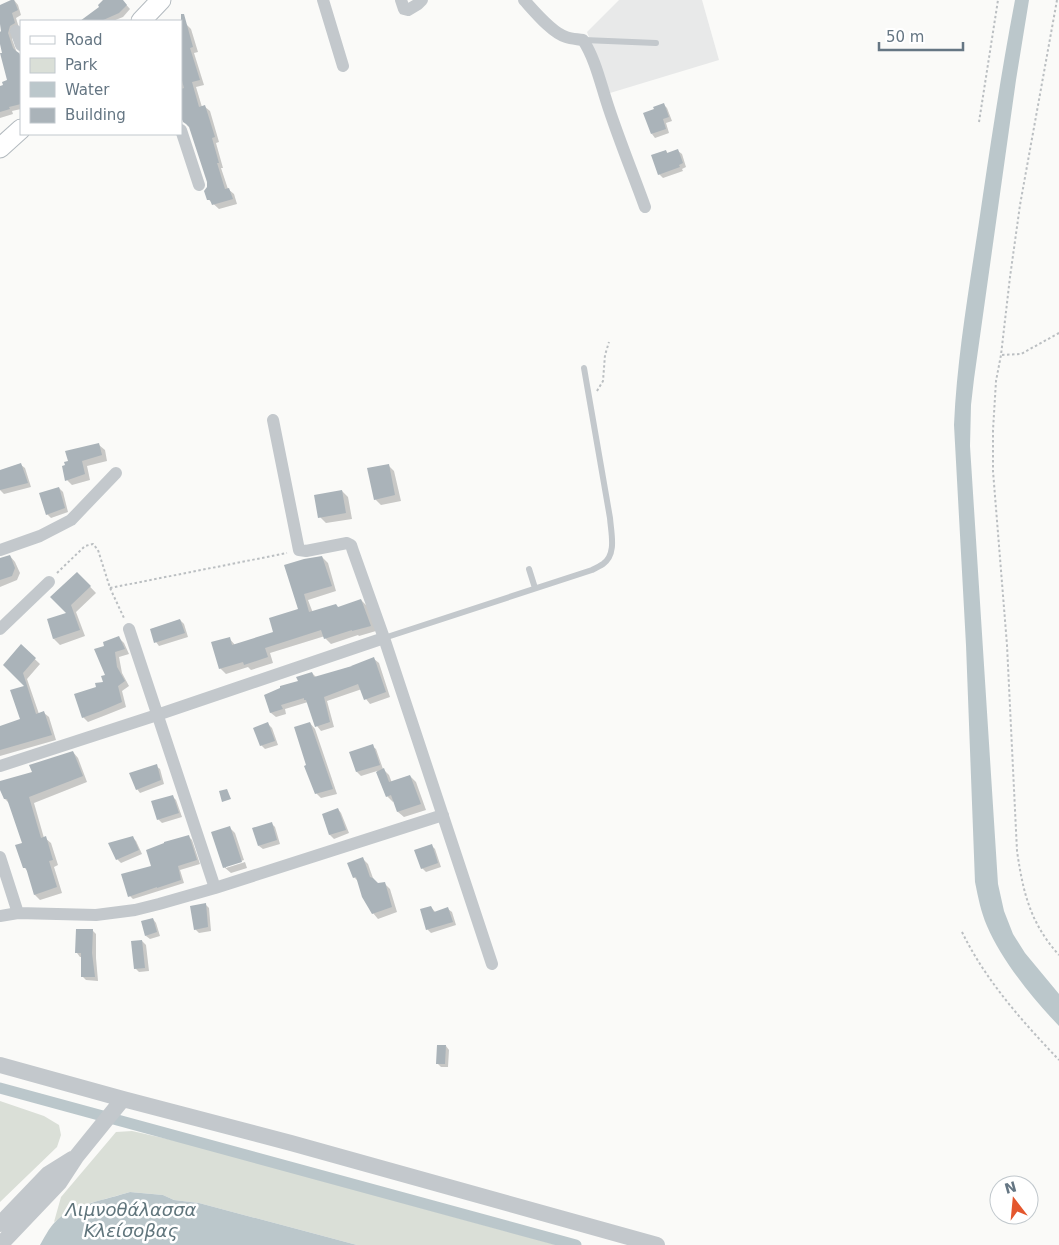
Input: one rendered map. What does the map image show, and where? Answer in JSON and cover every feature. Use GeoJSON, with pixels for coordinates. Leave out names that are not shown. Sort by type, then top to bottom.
{"type":"FeatureCollection","features":[{"type":"Feature","properties":{"kind":"main road"},"geometry":{"type":"LineString","coordinates":[[144,20],[160,0]]}},
{"type":"Feature","properties":{"kind":"main road"},"geometry":{"type":"LineString","coordinates":[[0,148],[20,130]]}},
{"type":"Feature","properties":{"kind":"street"},"geometry":{"type":"LineString","coordinates":[[323,0],[343,66]]}},
{"type":"Feature","properties":{"kind":"street"},"geometry":{"type":"LineString","coordinates":[[401,0],[404,8],[408,10],[422,0]]}},
{"type":"Feature","properties":{"kind":"street"},"geometry":{"type":"LineString","coordinates":[[524,0],[557,32],[565,37],[582,40],[592,58],[645,207]]}},
{"type":"Feature","properties":{"kind":"street"},"geometry":{"type":"LineString","coordinates":[[16,30],[20,42]]}},
{"type":"Feature","properties":{"kind":"street"},"geometry":{"type":"LineString","coordinates":[[182,133],[199,185]]}},
{"type":"Feature","properties":{"kind":"street"},"geometry":{"type":"LineString","coordinates":[[273,420],[299,550],[306,551],[344,543],[351,545],[384,638],[492,964]]}},
{"type":"Feature","properties":{"kind":"street"},"geometry":{"type":"LineString","coordinates":[[0,550],[40,536],[70,520],[116,473]]}},
{"type":"Feature","properties":{"kind":"street"},"geometry":{"type":"LineString","coordinates":[[0,629],[49,582]]}},
{"type":"Feature","properties":{"kind":"street"},"geometry":{"type":"LineString","coordinates":[[129,629],[215,888]]}},
{"type":"Feature","properties":{"kind":"street"},"geometry":{"type":"LineString","coordinates":[[0,766],[158,715],[384,638]]}},
{"type":"Feature","properties":{"kind":"street"},"geometry":{"type":"LineString","coordinates":[[0,916],[18,913],[96,915],[135,910],[215,888],[443,815]]}},
{"type":"Feature","properties":{"kind":"street"},"geometry":{"type":"LineString","coordinates":[[0,857],[18,913]]}},
{"type":"Feature","properties":{"kind":"street"},"geometry":{"type":"LineString","coordinates":[[0,1065],[119,1104],[292,1143],[657,1245]]}},
{"type":"Feature","properties":{"kind":"street"},"geometry":{"type":"LineString","coordinates":[[0,1245],[59,1183],[76,1157],[119,1104]]}},
{"type":"Feature","properties":{"kind":"street"},"geometry":{"type":"LineString","coordinates":[[0,1224],[48,1174],[76,1157]]}},
{"type":"Feature","properties":{"kind":"lane"},"geometry":{"type":"LineString","coordinates":[[582,40],[656,43]]}},
{"type":"Feature","properties":{"kind":"lane"},"geometry":{"type":"LineString","coordinates":[[384,638],[592,570],[605,563],[610,554],[612,543],[610,518],[584,368]]}},
{"type":"Feature","properties":{"kind":"lane"},"geometry":{"type":"LineString","coordinates":[[529,569],[535,588]]}},
{"type":"Feature","properties":{"kind":"path"},"geometry":{"type":"LineString","coordinates":[[980,122],[998,0]]}},
{"type":"Feature","properties":{"kind":"path"},"geometry":{"type":"LineString","coordinates":[[1057,0],[1020,205],[1010,277],[996,381],[993,471],[1007,645],[1017,851],[1022,881],[1029,906],[1038,927],[1059,955]]}},
{"type":"Feature","properties":{"kind":"path"},"geometry":{"type":"LineString","coordinates":[[1001,355],[1022,354],[1059,333]]}},
{"type":"Feature","properties":{"kind":"path"},"geometry":{"type":"LineString","coordinates":[[589,401],[603,381],[605,355],[609,342]]}},
{"type":"Feature","properties":{"kind":"path"},"geometry":{"type":"LineString","coordinates":[[49,582],[85,546],[92,544],[98,550],[110,588],[129,629]]}},
{"type":"Feature","properties":{"kind":"path"},"geometry":{"type":"LineString","coordinates":[[110,588],[299,550]]}},
{"type":"Feature","properties":{"kind":"path"},"geometry":{"type":"LineString","coordinates":[[962,932],[978,963],[994,986],[1014,1012],[1059,1060]]}},
{"type":"Feature","properties":{"kind":"shaded area"},"geometry":{"type":"Polygon","coordinates":[[[619,0],[702,0],[719,60],[610,93],[587,32],[619,0]]]}},
{"type":"Feature","properties":{"kind":"green space"},"geometry":{"type":"Polygon","coordinates":[[[0,1101],[44,1116],[59,1125],[61,1135],[57,1147],[0,1202],[0,1101]]]}},
{"type":"Feature","properties":{"kind":"green space"},"geometry":{"type":"Polygon","coordinates":[[[132,1131],[181,1142],[557,1245],[357,1245],[199,1203],[174,1200],[163,1195],[130,1192],[87,1204],[54,1222],[61,1197],[116,1132],[132,1131]]]}},
{"type":"Feature","properties":{"kind":"water"},"geometry":{"type":"Polygon","coordinates":[[[1015,0],[1029,0],[974,379],[970,446],[998,884],[1004,911],[1013,934],[1025,953],[1059,994],[1059,1026],[1029,992],[1001,953],[985,921],[975,882],[966,645],[954,425],[967,298],[1015,0]]]}},
{"type":"Feature","properties":{"kind":"water","name":"Λιμνοθάλασσα Κλείσοβας"},"geometry":{"type":"Polygon","coordinates":[[[130,1192],[163,1195],[174,1200],[199,1203],[357,1245],[40,1245],[51,1227],[62,1216],[80,1207],[130,1192]]]}},
{"type":"Feature","properties":{"kind":"building"},"geometry":{"type":"Polygon","coordinates":[[[14,0],[18,10],[12,13],[15,23],[10,26],[8,33],[13,48],[20,56],[20,104],[0,112],[0,86],[3,85],[2,82],[7,80],[0,53],[2,53],[0,44],[0,5],[14,0]]]}},
{"type":"Feature","properties":{"kind":"building"},"geometry":{"type":"Polygon","coordinates":[[[103,0],[123,0],[127,5],[119,13],[103,20],[81,20],[99,7],[98,5],[103,0]]]}},
{"type":"Feature","properties":{"kind":"building"},"geometry":{"type":"Polygon","coordinates":[[[181,14],[184,14],[193,47],[190,48],[200,80],[192,82],[199,107],[205,105],[215,137],[212,138],[219,163],[217,163],[225,189],[229,188],[233,199],[212,205],[210,200],[207,200],[204,191],[207,187],[207,182],[189,127],[182,120],[182,89],[184,88],[182,81],[181,14]]]}},
{"type":"Feature","properties":{"kind":"building"},"geometry":{"type":"Polygon","coordinates":[[[664,103],[669,117],[663,119],[666,129],[651,134],[643,113],[664,103]]]}},
{"type":"Feature","properties":{"kind":"building"},"geometry":{"type":"Polygon","coordinates":[[[678,149],[683,163],[679,165],[680,167],[658,175],[651,155],[666,150],[667,153],[678,149]]]}},
{"type":"Feature","properties":{"kind":"building"},"geometry":{"type":"Polygon","coordinates":[[[99,443],[102,455],[82,461],[85,474],[65,481],[62,466],[65,465],[64,462],[68,461],[65,451],[99,443]]]}},
{"type":"Feature","properties":{"kind":"building"},"geometry":{"type":"Polygon","coordinates":[[[21,463],[28,483],[0,490],[0,470],[21,463]]]}},
{"type":"Feature","properties":{"kind":"building"},"geometry":{"type":"Polygon","coordinates":[[[389,464],[395,495],[374,500],[367,468],[389,464]]]}},
{"type":"Feature","properties":{"kind":"building"},"geometry":{"type":"Polygon","coordinates":[[[59,487],[65,508],[46,515],[39,493],[59,487]]]}},
{"type":"Feature","properties":{"kind":"building"},"geometry":{"type":"Polygon","coordinates":[[[342,490],[346,513],[318,518],[314,495],[342,490]]]}},
{"type":"Feature","properties":{"kind":"building"},"geometry":{"type":"Polygon","coordinates":[[[10,555],[15,568],[12,576],[0,580],[0,558],[10,555]]]}},
{"type":"Feature","properties":{"kind":"building"},"geometry":{"type":"Polygon","coordinates":[[[322,556],[332,586],[304,594],[309,612],[336,604],[338,607],[361,599],[371,626],[324,639],[321,630],[265,648],[268,657],[244,665],[243,662],[219,669],[211,642],[230,637],[232,645],[273,632],[269,618],[298,609],[284,565],[322,556]]]}},
{"type":"Feature","properties":{"kind":"building"},"geometry":{"type":"Polygon","coordinates":[[[77,572],[91,586],[71,605],[80,630],[53,639],[47,619],[66,613],[50,597],[77,572]]]}},
{"type":"Feature","properties":{"kind":"building"},"geometry":{"type":"Polygon","coordinates":[[[180,619],[185,633],[154,643],[150,629],[180,619]]]}},
{"type":"Feature","properties":{"kind":"building"},"geometry":{"type":"Polygon","coordinates":[[[119,636],[125,649],[115,652],[117,667],[125,681],[118,686],[122,702],[82,718],[74,694],[96,687],[95,683],[103,682],[101,676],[105,675],[94,649],[104,646],[103,642],[119,636]]]}},
{"type":"Feature","properties":{"kind":"building"},"geometry":{"type":"Polygon","coordinates":[[[21,644],[36,658],[23,673],[36,714],[44,711],[52,735],[0,750],[0,726],[20,719],[10,690],[24,686],[3,665],[21,644]]]}},
{"type":"Feature","properties":{"kind":"building"},"geometry":{"type":"Polygon","coordinates":[[[374,657],[386,692],[364,700],[358,684],[324,697],[330,722],[315,727],[304,698],[281,705],[283,709],[270,713],[264,695],[280,688],[280,686],[298,681],[296,677],[312,672],[314,677],[352,666],[374,657]]]}},
{"type":"Feature","properties":{"kind":"building"},"geometry":{"type":"Polygon","coordinates":[[[268,722],[275,741],[260,746],[253,728],[268,722]]]}},
{"type":"Feature","properties":{"kind":"building"},"geometry":{"type":"Polygon","coordinates":[[[310,722],[333,789],[315,794],[304,766],[306,765],[294,727],[310,722]]]}},
{"type":"Feature","properties":{"kind":"building"},"geometry":{"type":"Polygon","coordinates":[[[373,744],[380,765],[356,772],[349,752],[373,744]]]}},
{"type":"Feature","properties":{"kind":"building"},"geometry":{"type":"Polygon","coordinates":[[[73,751],[83,776],[29,797],[41,838],[46,836],[53,860],[49,861],[57,887],[34,895],[26,868],[23,868],[15,845],[22,843],[7,799],[4,799],[0,790],[0,781],[32,772],[29,765],[73,751]]]}},
{"type":"Feature","properties":{"kind":"building"},"geometry":{"type":"Polygon","coordinates":[[[157,764],[161,780],[136,790],[129,773],[157,764]]]}},
{"type":"Feature","properties":{"kind":"building"},"geometry":{"type":"Polygon","coordinates":[[[384,768],[389,782],[410,775],[421,804],[397,812],[391,795],[386,797],[376,772],[384,768]]]}},
{"type":"Feature","properties":{"kind":"building"},"geometry":{"type":"Polygon","coordinates":[[[227,789],[231,799],[222,802],[219,791],[227,789]]]}},
{"type":"Feature","properties":{"kind":"building"},"geometry":{"type":"Polygon","coordinates":[[[173,795],[179,813],[157,820],[151,801],[173,795]]]}},
{"type":"Feature","properties":{"kind":"building"},"geometry":{"type":"Polygon","coordinates":[[[338,808],[346,830],[329,835],[322,814],[338,808]]]}},
{"type":"Feature","properties":{"kind":"building"},"geometry":{"type":"Polygon","coordinates":[[[272,822],[277,840],[258,846],[252,828],[272,822]]]}},
{"type":"Feature","properties":{"kind":"building"},"geometry":{"type":"Polygon","coordinates":[[[230,826],[242,862],[223,868],[211,832],[230,826]]]}},
{"type":"Feature","properties":{"kind":"building"},"geometry":{"type":"Polygon","coordinates":[[[189,835],[197,860],[178,866],[181,880],[128,897],[121,874],[151,866],[146,850],[164,842],[189,835]]]}},
{"type":"Feature","properties":{"kind":"building"},"geometry":{"type":"Polygon","coordinates":[[[133,836],[139,850],[116,860],[108,843],[133,836]]]}},
{"type":"Feature","properties":{"kind":"building"},"geometry":{"type":"Polygon","coordinates":[[[432,844],[438,863],[421,869],[414,850],[432,844]]]}},
{"type":"Feature","properties":{"kind":"building"},"geometry":{"type":"Polygon","coordinates":[[[363,857],[370,877],[378,883],[385,882],[392,907],[372,914],[362,897],[356,877],[353,878],[347,863],[363,857]]]}},
{"type":"Feature","properties":{"kind":"building"},"geometry":{"type":"Polygon","coordinates":[[[206,903],[208,927],[194,930],[190,906],[206,903]]]}},
{"type":"Feature","properties":{"kind":"building"},"geometry":{"type":"Polygon","coordinates":[[[431,906],[434,912],[448,907],[453,922],[426,930],[420,909],[431,906]]]}},
{"type":"Feature","properties":{"kind":"building"},"geometry":{"type":"Polygon","coordinates":[[[153,918],[157,932],[145,936],[141,921],[153,918]]]}},
{"type":"Feature","properties":{"kind":"building"},"geometry":{"type":"Polygon","coordinates":[[[76,929],[93,929],[92,953],[95,977],[81,977],[81,953],[75,953],[76,929]]]}},
{"type":"Feature","properties":{"kind":"building"},"geometry":{"type":"Polygon","coordinates":[[[142,940],[145,968],[134,969],[131,941],[142,940]]]}},
{"type":"Feature","properties":{"kind":"building"},"geometry":{"type":"Polygon","coordinates":[[[437,1045],[446,1045],[445,1064],[436,1064],[437,1045]]]}},
{"type":"Feature","properties":{"kind":"waterway"},"geometry":{"type":"LineString","coordinates":[[0,1088],[576,1245]]}}]}
